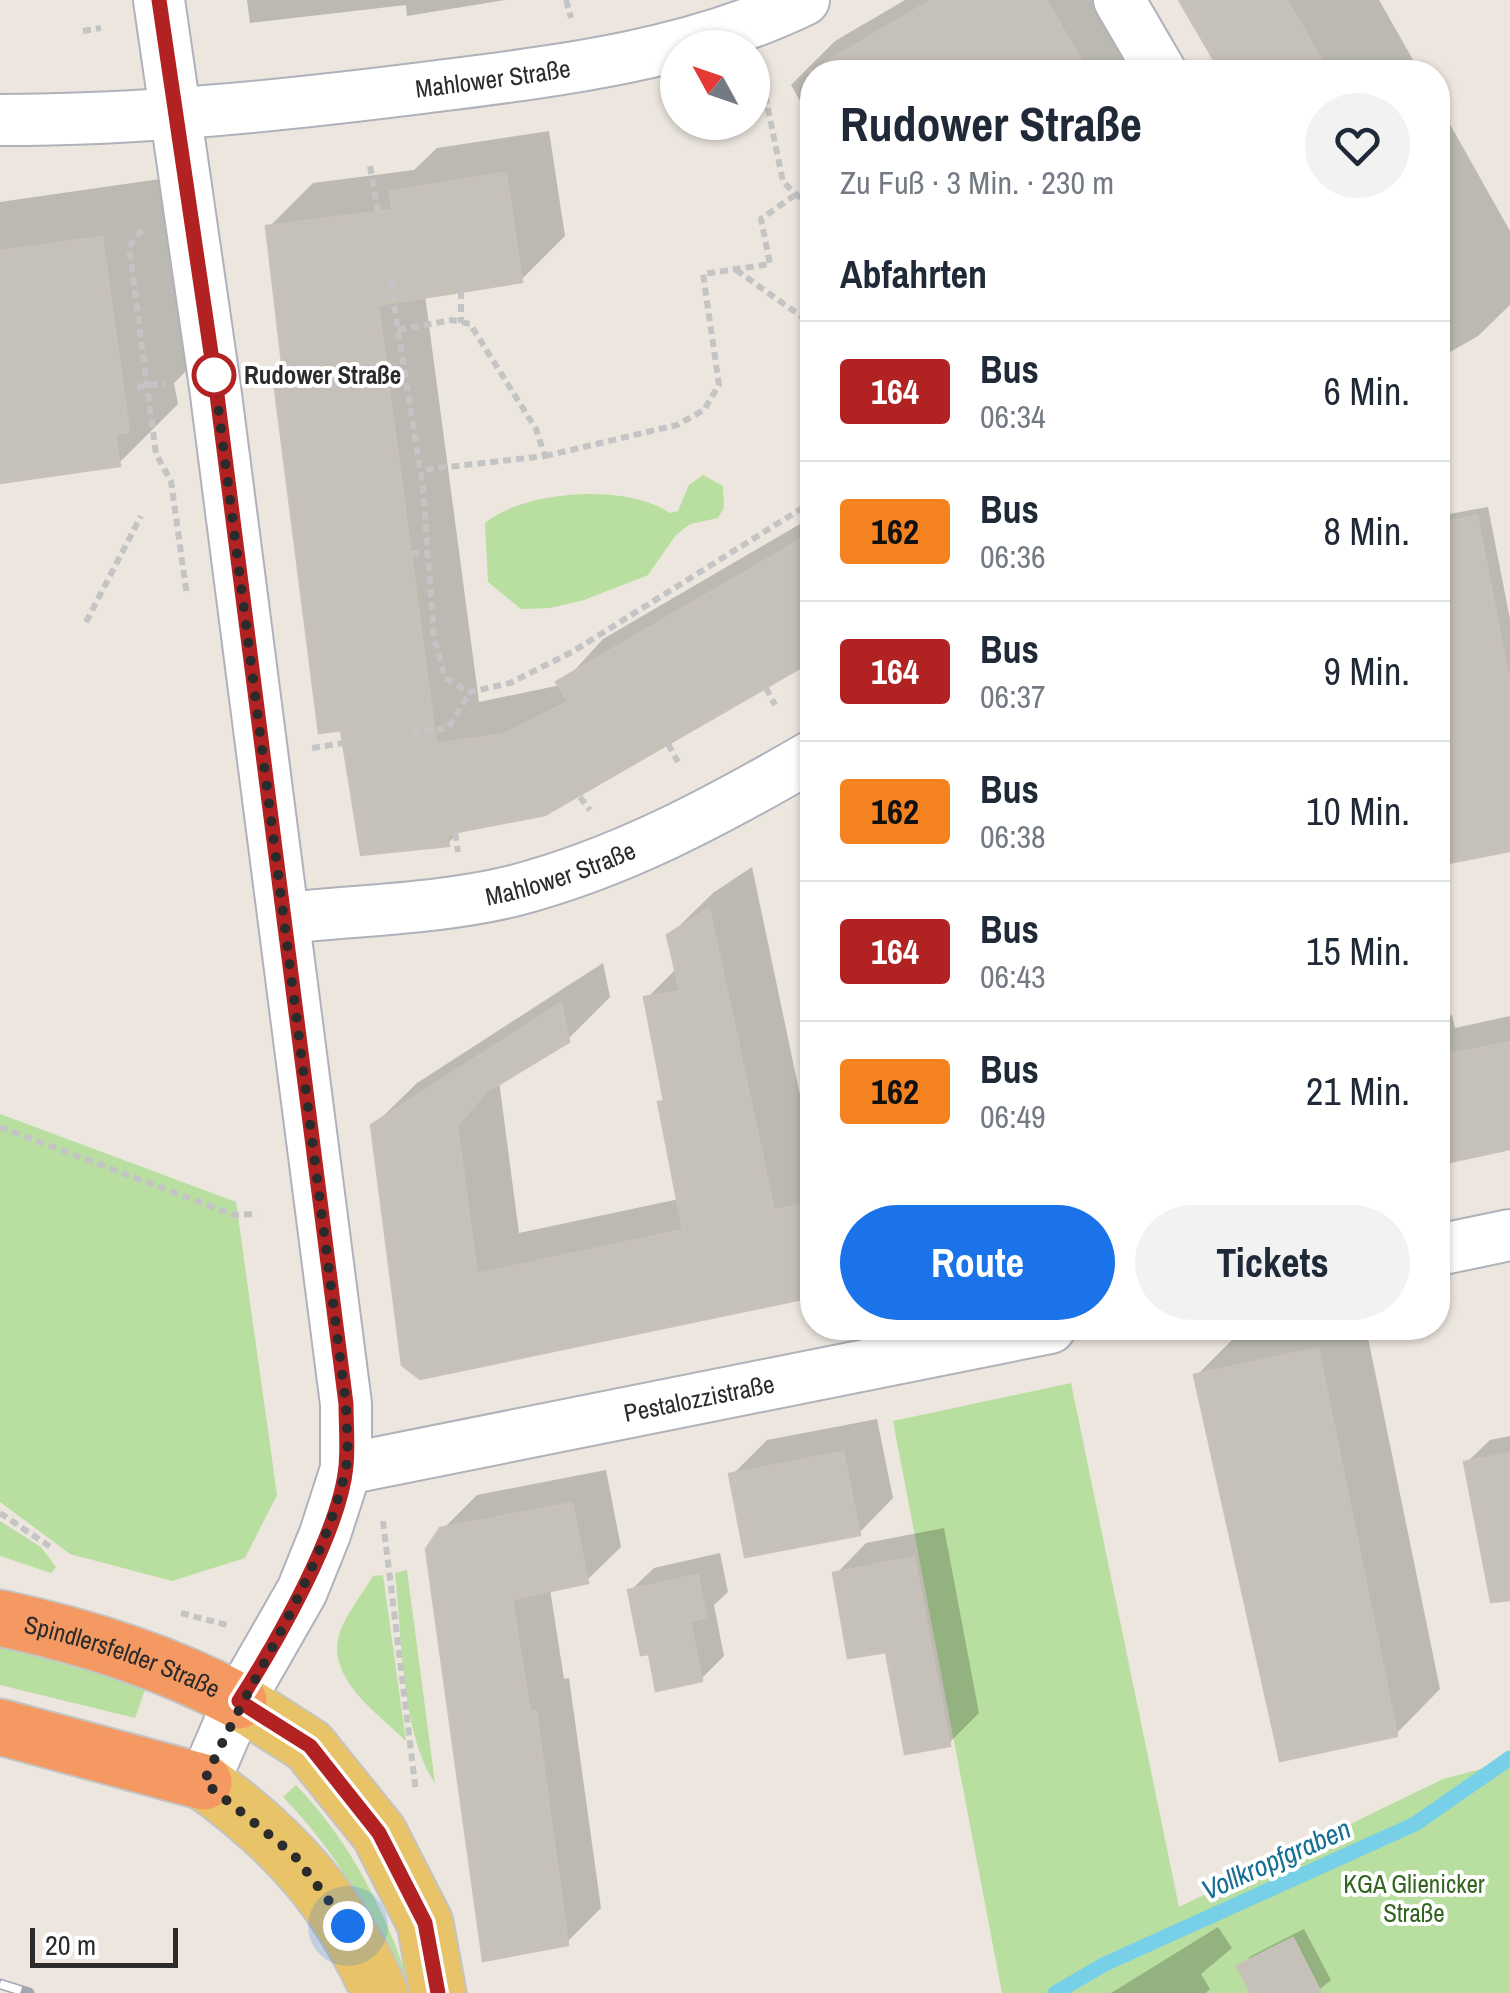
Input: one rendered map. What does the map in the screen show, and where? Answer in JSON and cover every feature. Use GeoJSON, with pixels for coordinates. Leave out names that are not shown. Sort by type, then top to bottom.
{"type":"FeatureCollection","features":[{"type":"Feature","properties":{"kind":"highway","name":"Spindlersfelder Straße"},"geometry":{"type":"LineString","coordinates":[[0,1618],[54,1630],[177,1669],[239,1701]]}},
{"type":"Feature","properties":{"kind":"highway"},"geometry":{"type":"LineString","coordinates":[[0,1727],[204,1782]]}},
{"type":"Feature","properties":{"kind":"main road"},"geometry":{"type":"LineString","coordinates":[[239,1701],[310,1746],[379,1833],[425,1923],[438,1993]]}},
{"type":"Feature","properties":{"kind":"main road"},"geometry":{"type":"LineString","coordinates":[[204,1782],[294,1855],[348,1926],[380,1993]]}},
{"type":"Feature","properties":{"kind":"street"},"geometry":{"type":"LineString","coordinates":[[159,0],[173,116],[216,387],[346,1404],[346,1470],[302,1592],[239,1701],[204,1782]]}},
{"type":"Feature","properties":{"kind":"street","name":"Mahlower Straße"},"geometry":{"type":"LineString","coordinates":[[173,116],[557,68],[708,38],[804,0]]}},
{"type":"Feature","properties":{"kind":"street"},"geometry":{"type":"LineString","coordinates":[[1119,0],[1154,60]]}},
{"type":"Feature","properties":{"kind":"street"},"geometry":{"type":"LineString","coordinates":[[0,120],[173,116]]}},
{"type":"Feature","properties":{"kind":"street","name":"Mahlower Straße"},"geometry":{"type":"LineString","coordinates":[[284,918],[477,897],[586,868],[658,840],[800,763]]}},
{"type":"Feature","properties":{"kind":"street"},"geometry":{"type":"LineString","coordinates":[[1450,1248],[1510,1235]]}},
{"type":"Feature","properties":{"kind":"street","name":"Pestalozzistraße"},"geometry":{"type":"LineString","coordinates":[[346,1470],[991,1340]]}},
{"type":"Feature","properties":{"kind":"path"},"geometry":{"type":"LineString","coordinates":[[83,31],[101,28]]}},
{"type":"Feature","properties":{"kind":"path"},"geometry":{"type":"LineString","coordinates":[[770,118],[783,182],[800,197]]}},
{"type":"Feature","properties":{"kind":"path"},"geometry":{"type":"LineString","coordinates":[[370,166],[378,212]]}},
{"type":"Feature","properties":{"kind":"path"},"geometry":{"type":"LineString","coordinates":[[421,470],[545,456],[677,426],[704,410],[719,385],[703,274],[770,264],[760,219],[795,195]]}},
{"type":"Feature","properties":{"kind":"path"},"geometry":{"type":"LineString","coordinates":[[736,270],[800,315]]}},
{"type":"Feature","properties":{"kind":"path"},"geometry":{"type":"LineString","coordinates":[[390,280],[421,470],[434,638],[445,678],[470,692],[510,683],[572,652],[800,510]]}},
{"type":"Feature","properties":{"kind":"path"},"geometry":{"type":"LineString","coordinates":[[461,291],[461,323]]}},
{"type":"Feature","properties":{"kind":"path"},"geometry":{"type":"LineString","coordinates":[[398,330],[470,324],[536,429],[545,456]]}},
{"type":"Feature","properties":{"kind":"path"},"geometry":{"type":"LineString","coordinates":[[137,387],[167,383]]}},
{"type":"Feature","properties":{"kind":"path"},"geometry":{"type":"LineString","coordinates":[[86,622],[141,516]]}},
{"type":"Feature","properties":{"kind":"path"},"geometry":{"type":"LineString","coordinates":[[412,554],[428,552]]}},
{"type":"Feature","properties":{"kind":"path"},"geometry":{"type":"LineString","coordinates":[[766,688],[775,704]]}},
{"type":"Feature","properties":{"kind":"path"},"geometry":{"type":"LineString","coordinates":[[411,733],[448,728],[470,692]]}},
{"type":"Feature","properties":{"kind":"path"},"geometry":{"type":"LineString","coordinates":[[312,748],[343,743]]}},
{"type":"Feature","properties":{"kind":"path"},"geometry":{"type":"LineString","coordinates":[[668,744],[678,762]]}},
{"type":"Feature","properties":{"kind":"path"},"geometry":{"type":"LineString","coordinates":[[580,797],[590,810]]}},
{"type":"Feature","properties":{"kind":"path"},"geometry":{"type":"LineString","coordinates":[[0,1127],[234,1215],[256,1214]]}},
{"type":"Feature","properties":{"kind":"path"},"geometry":{"type":"LineString","coordinates":[[0,1513],[52,1548]]}},
{"type":"Feature","properties":{"kind":"path"},"geometry":{"type":"LineString","coordinates":[[382,1516],[418,1807]]}},
{"type":"Feature","properties":{"kind":"green space"},"geometry":{"type":"Polygon","coordinates":[[[703,475],[723,486],[724,508],[718,518],[690,524],[676,535],[648,575],[584,600],[550,608],[521,609],[488,582],[485,523],[502,512],[550,497],[603,494],[652,503],[670,513],[678,511],[689,485],[703,475]]]}},
{"type":"Feature","properties":{"kind":"green space"},"geometry":{"type":"Polygon","coordinates":[[[0,1114],[236,1202],[277,1495],[245,1558],[172,1581],[70,1554],[0,1502],[0,1114]]]}},
{"type":"Feature","properties":{"kind":"green space","name":"KGA Glienicker Straße"},"geometry":{"type":"Polygon","coordinates":[[[1071,1383],[1179,1907],[1443,1779],[1489,1767],[1510,1751],[1510,1993],[1002,1993],[893,1421],[1071,1383]]]}},
{"type":"Feature","properties":{"kind":"green space"},"geometry":{"type":"Polygon","coordinates":[[[0,1521],[41,1547],[56,1567],[51,1573],[0,1556],[0,1521]]]}},
{"type":"Feature","properties":{"kind":"green space"},"geometry":{"type":"Polygon","coordinates":[[[407,1570],[435,1783],[415,1738],[405,1682],[395,1573],[407,1570]]]}},
{"type":"Feature","properties":{"kind":"green space"},"geometry":{"type":"Polygon","coordinates":[[[383,1575],[406,1741],[359,1696],[338,1655],[338,1639],[348,1614],[373,1576],[383,1575]]]}},
{"type":"Feature","properties":{"kind":"green space"},"geometry":{"type":"Polygon","coordinates":[[[0,1646],[146,1687],[135,1718],[0,1685],[0,1646]]]}},
{"type":"Feature","properties":{"kind":"green space"},"geometry":{"type":"Polygon","coordinates":[[[296,1785],[335,1832],[366,1882],[413,1993],[403,1993],[354,1889],[322,1842],[283,1797],[296,1785]]]}},
{"type":"Feature","properties":{"kind":"building"},"geometry":{"type":"Polygon","coordinates":[[[932,0],[1046,0],[1081,60],[830,60],[932,0]]]}},
{"type":"Feature","properties":{"kind":"building"},"geometry":{"type":"Polygon","coordinates":[[[1179,0],[1287,0],[1321,60],[1214,60],[1179,0]]]}},
{"type":"Feature","properties":{"kind":"building"},"geometry":{"type":"Polygon","coordinates":[[[506,173],[522,282],[378,305],[436,744],[503,734],[568,702],[556,682],[800,540],[800,668],[545,815],[447,834],[449,846],[361,855],[341,730],[319,733],[275,389],[285,388],[266,226],[392,210],[390,191],[506,173]]]}},
{"type":"Feature","properties":{"kind":"building"},"geometry":{"type":"Polygon","coordinates":[[[102,237],[129,432],[115,434],[120,466],[0,483],[0,251],[102,237]]]}},
{"type":"Feature","properties":{"kind":"building"},"geometry":{"type":"Polygon","coordinates":[[[1477,516],[1510,685],[1510,851],[1450,863],[1450,522],[1477,516]]]}},
{"type":"Feature","properties":{"kind":"building"},"geometry":{"type":"Polygon","coordinates":[[[709,908],[774,1210],[800,1205],[800,1300],[420,1379],[402,1365],[371,1125],[561,1003],[569,1042],[486,1092],[457,1126],[477,1274],[683,1230],[658,1102],[664,1101],[644,997],[680,991],[667,935],[709,908]]]}},
{"type":"Feature","properties":{"kind":"building"},"geometry":{"type":"Polygon","coordinates":[[[1510,1042],[1510,1149],[1450,1162],[1450,1054],[1510,1042]]]}},
{"type":"Feature","properties":{"kind":"building"},"geometry":{"type":"Polygon","coordinates":[[[1318,1348],[1397,1736],[1280,1761],[1194,1375],[1318,1348]]]}},
{"type":"Feature","properties":{"kind":"building"},"geometry":{"type":"Polygon","coordinates":[[[843,1452],[860,1535],[745,1557],[729,1474],[843,1452]]]}},
{"type":"Feature","properties":{"kind":"building"},"geometry":{"type":"Polygon","coordinates":[[[1510,1453],[1510,1600],[1491,1602],[1464,1462],[1510,1453]]]}},
{"type":"Feature","properties":{"kind":"building"},"geometry":{"type":"Polygon","coordinates":[[[572,1503],[588,1583],[512,1599],[530,1712],[536,1711],[568,1945],[483,1961],[426,1549],[440,1528],[572,1503]]]}},
{"type":"Feature","properties":{"kind":"building"},"geometry":{"type":"Polygon","coordinates":[[[914,1557],[950,1746],[905,1754],[886,1652],[848,1658],[833,1573],[914,1557]]]}},
{"type":"Feature","properties":{"kind":"building"},"geometry":{"type":"Polygon","coordinates":[[[698,1575],[706,1617],[690,1621],[702,1681],[656,1691],[649,1654],[641,1655],[628,1590],[698,1575]]]}},
{"type":"Feature","properties":{"kind":"building"},"geometry":{"type":"Polygon","coordinates":[[[1293,1938],[1321,1993],[1251,1993],[1237,1966],[1293,1938]]]}},
{"type":"Feature","properties":{"kind":"waterway","name":"Vollkropfgraben"},"geometry":{"type":"LineString","coordinates":[[1055,1993],[1105,1964],[1415,1824],[1510,1758]]}},
{"type":"Feature","properties":{"kind":"railway"},"geometry":{"type":"LineString","coordinates":[[0,1984],[29,1993]]}},
{"type":"Feature","properties":{"kind":"bus line","name":"164"},"geometry":{"type":"LineString","coordinates":[[159,0],[173,116],[216,387],[346,1404],[346,1470],[325,1534],[297,1601],[268,1657],[239,1701],[310,1746],[335,1772],[379,1833],[425,1923],[438,1993]]}},
{"type":"Feature","properties":{"kind":"place","name":"Rudower Straße"},"geometry":{"type":"Point","coordinates":[214,375]}},
{"type":"Feature","properties":{"kind":"route"},"geometry":{"type":"LineString","coordinates":[[214,375],[346,1404],[346,1470],[302,1592],[268,1657],[239,1701],[204,1782],[294,1855],[348,1926]]}}]}
